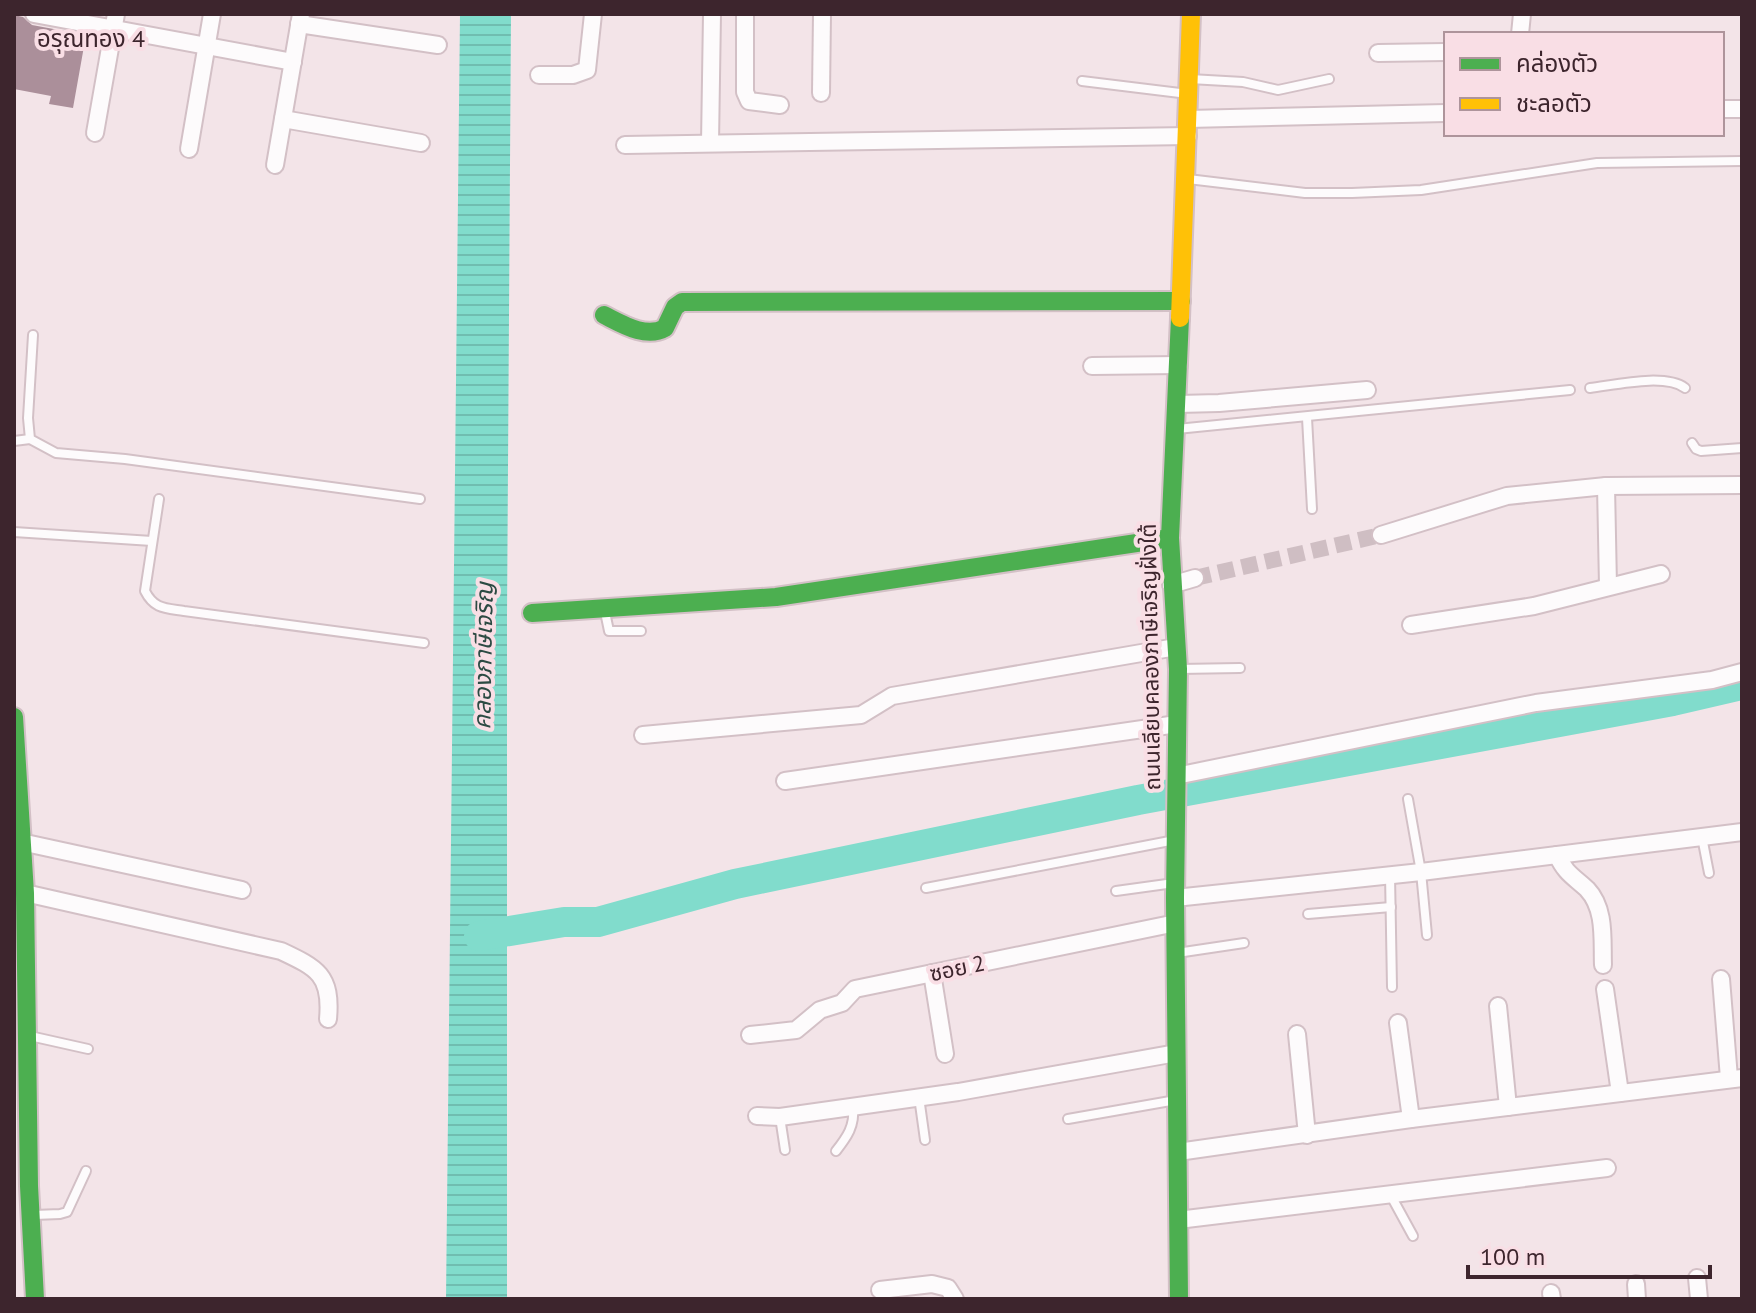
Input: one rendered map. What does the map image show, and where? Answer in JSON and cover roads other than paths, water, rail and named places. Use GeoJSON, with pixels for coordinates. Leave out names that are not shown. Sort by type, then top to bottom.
{"type":"FeatureCollection","features":[{"type":"Feature","properties":{"kind":"street"},"geometry":{"type":"LineString","coordinates":[[34,14],[114,22],[207,46],[293,62]]}},
{"type":"Feature","properties":{"kind":"street"},"geometry":{"type":"LineString","coordinates":[[189,149],[212,14]]}},
{"type":"Feature","properties":{"kind":"street"},"geometry":{"type":"LineString","coordinates":[[539,75],[573,75],[587,70],[593,14]]}},
{"type":"Feature","properties":{"kind":"street"},"geometry":{"type":"LineString","coordinates":[[710,143],[712,14]]}},
{"type":"Feature","properties":{"kind":"street"},"geometry":{"type":"LineString","coordinates":[[745,14],[745,92],[749,101],[756,104],[780,105]]}},
{"type":"Feature","properties":{"kind":"street"},"geometry":{"type":"LineString","coordinates":[[821,93],[822,14]]}},
{"type":"Feature","properties":{"kind":"street","name":"ถนนเลียบคลองภาษีเจริญฝั่งใต้"},"geometry":{"type":"LineString","coordinates":[[1179,1299],[1175,890],[1178,669],[1170,538],[1178,404],[1191,14]]}},
{"type":"Feature","properties":{"kind":"street"},"geometry":{"type":"LineString","coordinates":[[275,165],[300,19],[438,45]]}},
{"type":"Feature","properties":{"kind":"street"},"geometry":{"type":"LineString","coordinates":[[95,133],[114,22]]}},
{"type":"Feature","properties":{"kind":"street"},"geometry":{"type":"LineString","coordinates":[[1378,53],[1444,52]]}},
{"type":"Feature","properties":{"kind":"street"},"geometry":{"type":"LineString","coordinates":[[625,145],[1188,127],[1444,113]]}},
{"type":"Feature","properties":{"kind":"street"},"geometry":{"type":"LineString","coordinates":[[283,119],[421,143]]}},
{"type":"Feature","properties":{"kind":"street"},"geometry":{"type":"LineString","coordinates":[[604,315],[629,328],[660,331],[665,328],[673,308],[682,302],[1181,301]]}},
{"type":"Feature","properties":{"kind":"street"},"geometry":{"type":"LineString","coordinates":[[1092,366],[1179,365]]}},
{"type":"Feature","properties":{"kind":"street"},"geometry":{"type":"LineString","coordinates":[[1178,404],[1367,390]]}},
{"type":"Feature","properties":{"kind":"street"},"geometry":{"type":"LineString","coordinates":[[1381,535],[1507,496],[1606,486],[1742,485]]}},
{"type":"Feature","properties":{"kind":"street"},"geometry":{"type":"LineString","coordinates":[[1606,486],[1608,586]]}},
{"type":"Feature","properties":{"kind":"street"},"geometry":{"type":"LineString","coordinates":[[532,613],[776,597],[1170,538]]}},
{"type":"Feature","properties":{"kind":"street"},"geometry":{"type":"LineString","coordinates":[[1411,625],[1534,606],[1661,574]]}},
{"type":"Feature","properties":{"kind":"street"},"geometry":{"type":"LineString","coordinates":[[1171,585],[1195,578]]}},
{"type":"Feature","properties":{"kind":"street"},"geometry":{"type":"LineString","coordinates":[[643,735],[861,715],[892,696],[1176,647]]}},
{"type":"Feature","properties":{"kind":"street"},"geometry":{"type":"LineString","coordinates":[[1176,786],[1536,703],[1712,680],[1742,672]]}},
{"type":"Feature","properties":{"kind":"street"},"geometry":{"type":"LineString","coordinates":[[14,717],[25,893],[20,946],[27,1035],[21,1080],[22,1183],[31,1215],[35,1299]]}},
{"type":"Feature","properties":{"kind":"street"},"geometry":{"type":"LineString","coordinates":[[785,781],[1177,724]]}},
{"type":"Feature","properties":{"kind":"street"},"geometry":{"type":"LineString","coordinates":[[1175,890],[1421,872],[1742,832]]}},
{"type":"Feature","properties":{"kind":"street"},"geometry":{"type":"LineString","coordinates":[[21,842],[242,890]]}},
{"type":"Feature","properties":{"kind":"street"},"geometry":{"type":"LineString","coordinates":[[1557,855],[1566,873],[1596,902],[1602,926],[1603,965]]}},
{"type":"Feature","properties":{"kind":"street"},"geometry":{"type":"LineString","coordinates":[[25,893],[281,951],[318,970],[330,999],[328,1019]]}},
{"type":"Feature","properties":{"kind":"street","name":"ซอย 2"},"geometry":{"type":"LineString","coordinates":[[750,1035],[796,1030],[820,1010],[842,1003],[855,989],[1176,923]]}},
{"type":"Feature","properties":{"kind":"street"},"geometry":{"type":"LineString","coordinates":[[932,973],[945,1054]]}},
{"type":"Feature","properties":{"kind":"street"},"geometry":{"type":"LineString","coordinates":[[1178,1152],[1735,1078],[1721,979]]}},
{"type":"Feature","properties":{"kind":"street"},"geometry":{"type":"LineString","coordinates":[[1605,989],[1620,1093]]}},
{"type":"Feature","properties":{"kind":"street"},"geometry":{"type":"LineString","coordinates":[[1498,1006],[1508,1107]]}},
{"type":"Feature","properties":{"kind":"street"},"geometry":{"type":"LineString","coordinates":[[1398,1023],[1411,1119]]}},
{"type":"Feature","properties":{"kind":"street"},"geometry":{"type":"LineString","coordinates":[[1297,1034],[1307,1135]]}},
{"type":"Feature","properties":{"kind":"street"},"geometry":{"type":"LineString","coordinates":[[757,1116],[780,1117],[853,1107],[1176,1053]]}},
{"type":"Feature","properties":{"kind":"street"},"geometry":{"type":"LineString","coordinates":[[1178,1220],[1607,1168]]}},
{"type":"Feature","properties":{"kind":"street"},"geometry":{"type":"LineString","coordinates":[[1697,1278],[1699,1299]]}},
{"type":"Feature","properties":{"kind":"street"},"geometry":{"type":"LineString","coordinates":[[880,1290],[932,1284],[948,1288],[955,1299]]}},
{"type":"Feature","properties":{"kind":"lane"},"geometry":{"type":"LineString","coordinates":[[1082,81],[1189,86],[1243,82],[1278,90],[1329,79]]}},
{"type":"Feature","properties":{"kind":"lane"},"geometry":{"type":"LineString","coordinates":[[1187,179],[1305,193],[1352,193],[1421,190],[1597,163],[1742,161]]}},
{"type":"Feature","properties":{"kind":"lane"},"geometry":{"type":"LineString","coordinates":[[30,439],[28,418],[33,335]]}},
{"type":"Feature","properties":{"kind":"lane"},"geometry":{"type":"LineString","coordinates":[[1590,388],[1660,380],[1685,388]]}},
{"type":"Feature","properties":{"kind":"lane"},"geometry":{"type":"LineString","coordinates":[[1176,429],[1570,390]]}},
{"type":"Feature","properties":{"kind":"lane"},"geometry":{"type":"LineString","coordinates":[[1307,418],[1312,509]]}},
{"type":"Feature","properties":{"kind":"lane"},"geometry":{"type":"LineString","coordinates":[[14,441],[30,439],[56,453],[125,459],[420,499]]}},
{"type":"Feature","properties":{"kind":"lane"},"geometry":{"type":"LineString","coordinates":[[1692,443],[1701,451],[1742,448]]}},
{"type":"Feature","properties":{"kind":"lane"},"geometry":{"type":"LineString","coordinates":[[159,499],[145,591],[150,602],[163,608],[424,643]]}},
{"type":"Feature","properties":{"kind":"lane"},"geometry":{"type":"LineString","coordinates":[[14,532],[152,541]]}},
{"type":"Feature","properties":{"kind":"lane"},"geometry":{"type":"LineString","coordinates":[[605,607],[609,631],[641,631]]}},
{"type":"Feature","properties":{"kind":"lane"},"geometry":{"type":"LineString","coordinates":[[1178,669],[1240,668]]}},
{"type":"Feature","properties":{"kind":"lane"},"geometry":{"type":"LineString","coordinates":[[1408,799],[1421,872],[1427,935]]}},
{"type":"Feature","properties":{"kind":"lane"},"geometry":{"type":"LineString","coordinates":[[1702,837],[1709,873]]}},
{"type":"Feature","properties":{"kind":"lane"},"geometry":{"type":"LineString","coordinates":[[926,888],[1176,839]]}},
{"type":"Feature","properties":{"kind":"lane"},"geometry":{"type":"LineString","coordinates":[[1390,875],[1392,987]]}},
{"type":"Feature","properties":{"kind":"lane"},"geometry":{"type":"LineString","coordinates":[[1116,891],[1175,890]]}},
{"type":"Feature","properties":{"kind":"lane"},"geometry":{"type":"LineString","coordinates":[[1308,914],[1391,907]]}},
{"type":"Feature","properties":{"kind":"lane"},"geometry":{"type":"LineString","coordinates":[[1176,953],[1244,943]]}},
{"type":"Feature","properties":{"kind":"lane"},"geometry":{"type":"LineString","coordinates":[[27,1035],[88,1049]]}},
{"type":"Feature","properties":{"kind":"lane"},"geometry":{"type":"LineString","coordinates":[[919,1097],[925,1140]]}},
{"type":"Feature","properties":{"kind":"lane"},"geometry":{"type":"LineString","coordinates":[[1068,1119],[1177,1100]]}},
{"type":"Feature","properties":{"kind":"lane"},"geometry":{"type":"LineString","coordinates":[[836,1151],[849,1135],[854,1118],[853,1107]]}},
{"type":"Feature","properties":{"kind":"lane"},"geometry":{"type":"LineString","coordinates":[[780,1117],[785,1150]]}},
{"type":"Feature","properties":{"kind":"lane"},"geometry":{"type":"LineString","coordinates":[[31,1215],[67,1212],[86,1171]]}},
{"type":"Feature","properties":{"kind":"lane"},"geometry":{"type":"LineString","coordinates":[[1390,1193],[1413,1236]]}},
{"type":"Feature","properties":{"kind":"water","name":"คลองภาษีเจริญ"},"geometry":{"type":"Polygon","coordinates":[[[460,14],[511,14],[507,1299],[446,1299],[460,14]]]}},
{"type":"Feature","properties":{"kind":"waterway"},"geometry":{"type":"LineString","coordinates":[[479,936],[564,922],[598,922],[735,884],[1138,800],[1673,701],[1742,685]]}},
{"type":"Feature","properties":{"kind":"tunnel"},"geometry":{"type":"LineString","coordinates":[[1195,578],[1381,535]]}},
{"type":"Feature","properties":{"kind":"district","name":"อรุณทอง 4"},"geometry":{"type":"Point","coordinates":[91,38]}}]}
